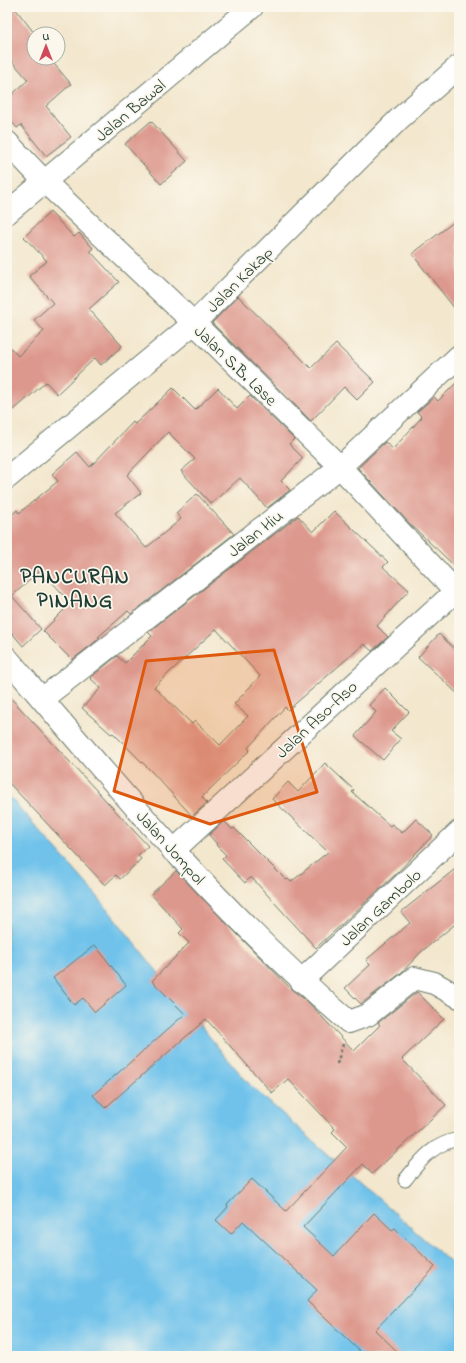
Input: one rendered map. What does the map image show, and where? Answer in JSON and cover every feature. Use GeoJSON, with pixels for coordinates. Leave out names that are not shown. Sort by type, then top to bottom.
{"type":"FeatureCollection","features":[{"type":"Feature","properties":{"kind":"street","name":"Jalan Bawal"},"geometry":{"type":"LineString","coordinates":[[7,213],[252,7]]}},
{"type":"Feature","properties":{"kind":"street","name":"Jalan Kakap"},"geometry":{"type":"LineString","coordinates":[[7,478],[194,323],[399,119],[459,66]]}},
{"type":"Feature","properties":{"kind":"street","name":"Jalan S.B. Lase"},"geometry":{"type":"LineString","coordinates":[[7,142],[45,182],[194,323],[340,467],[458,591]]}},
{"type":"Feature","properties":{"kind":"street","name":"Jalan Hiu"},"geometry":{"type":"LineString","coordinates":[[42,699],[340,467],[459,356]]}},
{"type":"Feature","properties":{"kind":"street","name":"Jalan Aso-Aso"},"geometry":{"type":"LineString","coordinates":[[173,851],[458,591]]}},
{"type":"Feature","properties":{"kind":"street","name":"Jalan Jompol"},"geometry":{"type":"LineString","coordinates":[[7,658],[173,851],[301,981],[349,1022],[368,1015],[414,978],[434,983],[459,997]]}},
{"type":"Feature","properties":{"kind":"street","name":"Jalan Gambolo"},"geometry":{"type":"LineString","coordinates":[[301,981],[459,832]]}},
{"type":"Feature","properties":{"kind":"lane"},"geometry":{"type":"LineString","coordinates":[[405,1180],[427,1153],[445,1142],[459,1139]]}},
{"type":"Feature","properties":{"kind":"highlighted area"},"geometry":{"type":"Polygon","coordinates":[[[274,650],[317,792],[210,824],[114,791],[146,661],[274,650]]]}},
{"type":"Feature","properties":{"kind":"water"},"geometry":{"type":"Polygon","coordinates":[[[7,794],[93,891],[225,1056],[251,1086],[459,1270],[459,1356],[7,1356],[7,794]]]}},
{"type":"Feature","properties":{"kind":"building"},"geometry":{"type":"Polygon","coordinates":[[[7,7],[14,7],[29,26],[26,26],[26,66],[56,66],[71,84],[46,106],[71,137],[46,156],[21,125],[17,128],[7,117],[7,99],[28,80],[7,55],[7,7]]]}},
{"type":"Feature","properties":{"kind":"building"},"geometry":{"type":"Polygon","coordinates":[[[151,121],[187,161],[161,184],[125,144],[151,121]]]}},
{"type":"Feature","properties":{"kind":"building"},"geometry":{"type":"Polygon","coordinates":[[[50,212],[74,237],[79,233],[93,248],[90,251],[119,282],[89,309],[122,346],[101,365],[95,358],[57,394],[46,382],[7,416],[7,344],[18,356],[44,331],[34,320],[53,303],[29,276],[47,261],[24,237],[50,212]]]}},
{"type":"Feature","properties":{"kind":"building"},"geometry":{"type":"Polygon","coordinates":[[[459,218],[459,314],[412,254],[459,218]]]}},
{"type":"Feature","properties":{"kind":"building"},"geometry":{"type":"Polygon","coordinates":[[[238,296],[311,368],[336,344],[375,382],[357,400],[344,387],[311,421],[212,323],[238,296]]]}},
{"type":"Feature","properties":{"kind":"building"},"geometry":{"type":"Polygon","coordinates":[[[459,380],[459,570],[409,523],[358,468],[385,442],[393,449],[422,417],[417,412],[434,397],[438,401],[459,380]]]}},
{"type":"Feature","properties":{"kind":"building"},"geometry":{"type":"Polygon","coordinates":[[[173,388],[195,410],[218,388],[237,409],[250,396],[294,439],[289,444],[303,458],[281,481],[290,490],[267,508],[240,478],[211,504],[181,471],[195,459],[168,432],[127,475],[141,493],[115,513],[146,548],[181,519],[176,513],[197,494],[234,534],[131,614],[128,611],[98,637],[100,638],[72,660],[43,631],[71,603],[41,570],[12,596],[41,629],[23,646],[7,627],[7,519],[17,510],[19,513],[58,481],[52,474],[77,452],[90,467],[133,422],[135,424],[173,388]]]}},
{"type":"Feature","properties":{"kind":"building"},"geometry":{"type":"Polygon","coordinates":[[[334,511],[388,562],[383,567],[409,590],[377,626],[388,637],[372,651],[364,644],[288,710],[285,707],[248,748],[250,750],[202,797],[207,803],[192,816],[152,772],[113,733],[111,734],[82,708],[101,688],[90,678],[117,656],[125,663],[152,636],[148,632],[298,516],[313,532],[334,511]],[[216,629],[154,687],[192,724],[195,721],[220,745],[248,716],[234,704],[260,676],[216,629]]]}},
{"type":"Feature","properties":{"kind":"building"},"geometry":{"type":"Polygon","coordinates":[[[439,634],[459,653],[459,695],[418,657],[439,634]]]}},
{"type":"Feature","properties":{"kind":"building"},"geometry":{"type":"Polygon","coordinates":[[[385,688],[409,712],[391,731],[401,739],[383,760],[355,736],[376,712],[369,705],[385,688]]]}},
{"type":"Feature","properties":{"kind":"building"},"geometry":{"type":"Polygon","coordinates":[[[7,694],[148,846],[138,855],[141,859],[120,879],[116,875],[105,885],[7,781],[7,694]]]}},
{"type":"Feature","properties":{"kind":"building"},"geometry":{"type":"Polygon","coordinates":[[[325,763],[354,790],[352,792],[390,826],[392,824],[402,833],[416,819],[433,835],[396,874],[316,948],[251,877],[245,883],[222,859],[226,855],[209,835],[224,821],[232,829],[234,828],[286,880],[288,879],[291,882],[328,852],[272,799],[288,782],[298,792],[325,763]]]}},
{"type":"Feature","properties":{"kind":"building"},"geometry":{"type":"Polygon","coordinates":[[[459,866],[459,921],[421,952],[401,973],[361,1004],[345,988],[370,965],[366,960],[410,923],[401,912],[459,866]]]}},
{"type":"Feature","properties":{"kind":"building"},"geometry":{"type":"Polygon","coordinates":[[[176,871],[292,990],[306,1000],[354,1051],[380,1025],[378,1023],[417,992],[444,1019],[402,1059],[446,1105],[372,1174],[363,1164],[303,1227],[334,1256],[374,1213],[392,1230],[395,1228],[435,1267],[375,1330],[402,1356],[365,1356],[307,1301],[317,1290],[243,1221],[231,1234],[216,1220],[228,1207],[227,1205],[252,1179],[286,1211],[347,1147],[332,1132],[335,1129],[288,1079],[272,1093],[206,1019],[105,1108],[93,1095],[185,1014],[152,981],[189,943],[179,933],[183,929],[151,894],[176,871]]]}},
{"type":"Feature","properties":{"kind":"building"},"geometry":{"type":"Polygon","coordinates":[[[95,945],[126,985],[95,1012],[83,998],[74,1005],[53,978],[95,945]]]}},
{"type":"Feature","properties":{"kind":"district","name":"PANCURAN PINANG"},"geometry":{"type":"Point","coordinates":[75,588]}}]}
